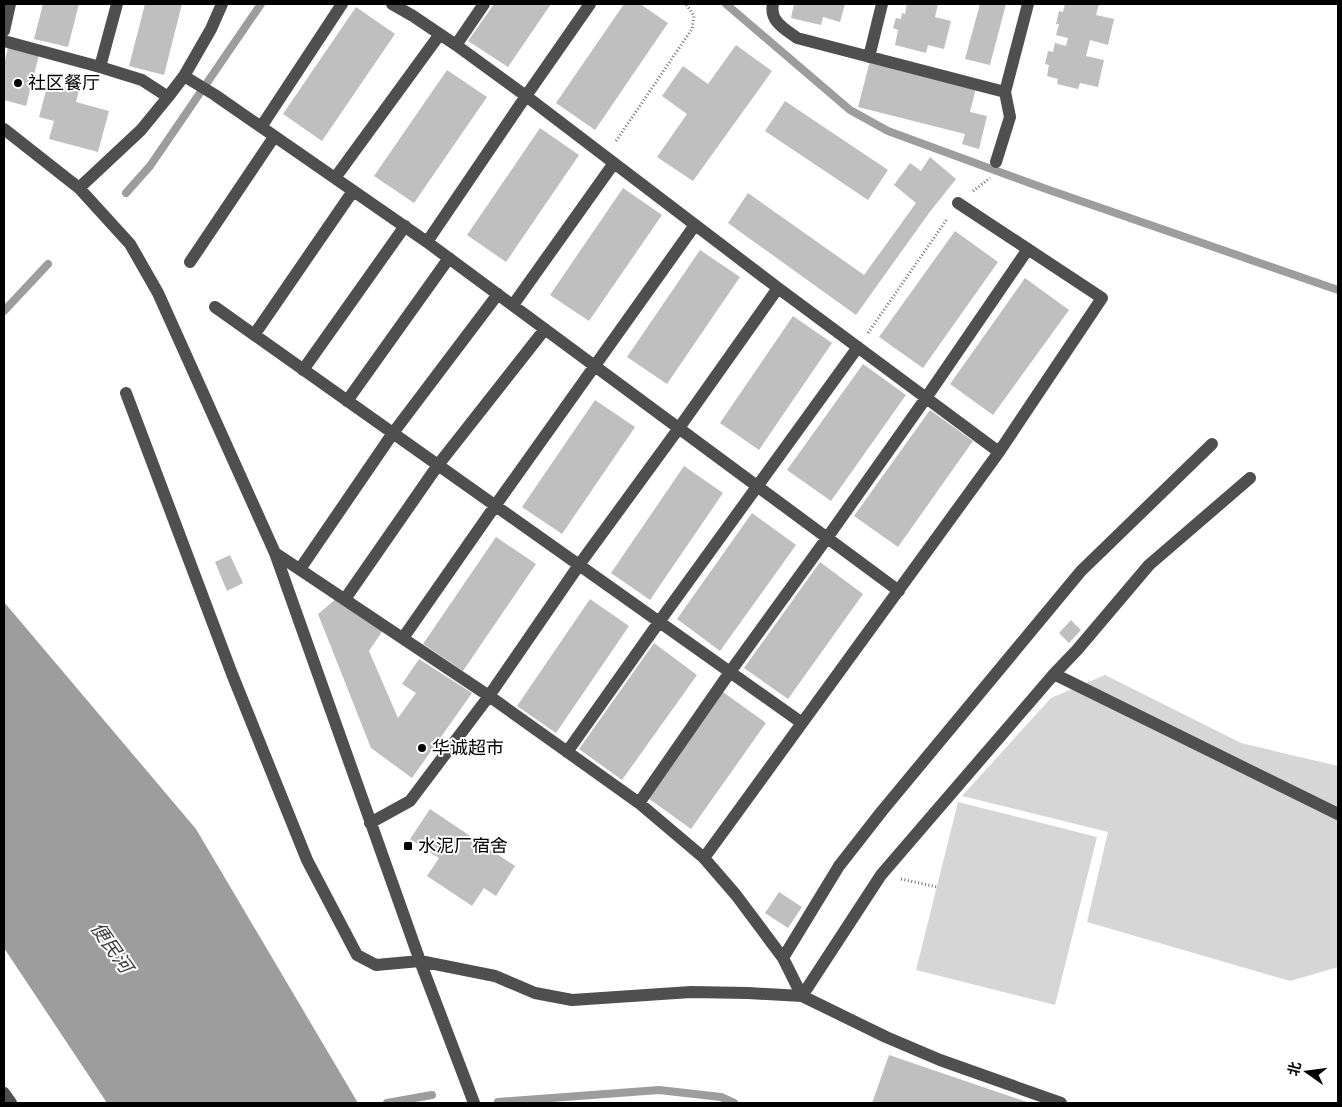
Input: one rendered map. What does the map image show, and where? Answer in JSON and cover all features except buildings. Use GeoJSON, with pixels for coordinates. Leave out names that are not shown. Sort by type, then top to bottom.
{"type":"FeatureCollection","features":[{"type":"Feature","properties":{"kind":"street"},"geometry":{"type":"LineString","coordinates":[[4,31],[10,4]]}},
{"type":"Feature","properties":{"kind":"street"},"geometry":{"type":"LineString","coordinates":[[100,66],[117,4]]}},
{"type":"Feature","properties":{"kind":"street"},"geometry":{"type":"LineString","coordinates":[[79,188],[141,130],[168,97],[184,76],[211,29],[222,4]]}},
{"type":"Feature","properties":{"kind":"street"},"geometry":{"type":"LineString","coordinates":[[262,128],[342,4]]}},
{"type":"Feature","properties":{"kind":"street"},"geometry":{"type":"LineString","coordinates":[[392,4],[440,34],[526,96],[778,288],[999,452]]}},
{"type":"Feature","properties":{"kind":"street"},"geometry":{"type":"LineString","coordinates":[[456,45],[484,4]]}},
{"type":"Feature","properties":{"kind":"street"},"geometry":{"type":"LineString","coordinates":[[427,242],[590,4]]}},
{"type":"Feature","properties":{"kind":"street"},"geometry":{"type":"LineString","coordinates":[[773,4],[774,19],[797,38],[1004,92]]}},
{"type":"Feature","properties":{"kind":"street"},"geometry":{"type":"LineString","coordinates":[[869,57],[882,4]]}},
{"type":"Feature","properties":{"kind":"street"},"geometry":{"type":"LineString","coordinates":[[996,162],[1010,117],[1004,92],[1028,4]]}},
{"type":"Feature","properties":{"kind":"street"},"geometry":{"type":"LineString","coordinates":[[335,178],[440,34]]}},
{"type":"Feature","properties":{"kind":"street"},"geometry":{"type":"LineString","coordinates":[[4,41],[100,66],[142,80],[168,97]]}},
{"type":"Feature","properties":{"kind":"street"},"geometry":{"type":"LineString","coordinates":[[184,76],[215,95],[405,226],[899,590]]}},
{"type":"Feature","properties":{"kind":"street"},"geometry":{"type":"LineString","coordinates":[[4,129],[79,188],[130,244],[158,292],[275,553],[370,823],[474,1103]]}},
{"type":"Feature","properties":{"kind":"street"},"geometry":{"type":"LineString","coordinates":[[190,262],[274,137]]}},
{"type":"Feature","properties":{"kind":"street"},"geometry":{"type":"LineString","coordinates":[[514,305],[610,160]]}},
{"type":"Feature","properties":{"kind":"street"},"geometry":{"type":"LineString","coordinates":[[254,335],[353,191]]}},
{"type":"Feature","properties":{"kind":"street"},"geometry":{"type":"LineString","coordinates":[[704,858],[999,452],[1102,298],[958,203]]}},
{"type":"Feature","properties":{"kind":"street"},"geometry":{"type":"LineString","coordinates":[[403,638],[696,225]]}},
{"type":"Feature","properties":{"kind":"street"},"geometry":{"type":"LineString","coordinates":[[304,370],[405,226]]}},
{"type":"Feature","properties":{"kind":"street"},"geometry":{"type":"LineString","coordinates":[[639,803],[926,398],[1028,249]]}},
{"type":"Feature","properties":{"kind":"street"},"geometry":{"type":"LineString","coordinates":[[347,401],[449,258]]}},
{"type":"Feature","properties":{"kind":"street"},"geometry":{"type":"LineString","coordinates":[[370,823],[410,801],[489,696],[579,565],[778,288]]}},
{"type":"Feature","properties":{"kind":"street"},"geometry":{"type":"LineString","coordinates":[[300,569],[393,433],[498,294]]}},
{"type":"Feature","properties":{"kind":"street"},"geometry":{"type":"LineString","coordinates":[[215,307],[802,723]]}},
{"type":"Feature","properties":{"kind":"street"},"geometry":{"type":"LineString","coordinates":[[345,599],[438,465],[544,329]]}},
{"type":"Feature","properties":{"kind":"street"},"geometry":{"type":"LineString","coordinates":[[567,752],[858,347]]}},
{"type":"Feature","properties":{"kind":"street"},"geometry":{"type":"LineString","coordinates":[[126,393],[232,674],[308,860],[357,955],[376,965],[420,961],[495,976],[535,993],[572,1000],[691,992],[802,996],[886,1037],[940,1060],[1061,1103]]}},
{"type":"Feature","properties":{"kind":"street"},"geometry":{"type":"LineString","coordinates":[[783,958],[839,866],[882,811],[1081,571],[1212,444]]}},
{"type":"Feature","properties":{"kind":"street"},"geometry":{"type":"LineString","coordinates":[[802,996],[881,875],[1054,674],[1077,650],[1149,565],[1250,478]]}},
{"type":"Feature","properties":{"kind":"street"},"geometry":{"type":"LineString","coordinates":[[275,553],[489,696],[639,803],[704,858],[736,895],[783,958],[802,996]]}},
{"type":"Feature","properties":{"kind":"street"},"geometry":{"type":"LineString","coordinates":[[1054,674],[1338,814]]}},
{"type":"Feature","properties":{"kind":"street"},"geometry":{"type":"LineString","coordinates":[[4,1093],[11,1103]]}},
{"type":"Feature","properties":{"kind":"path"},"geometry":{"type":"LineString","coordinates":[[610,160],[692,29],[694,16],[686,4]]}},
{"type":"Feature","properties":{"kind":"path"},"geometry":{"type":"LineString","coordinates":[[858,347],[958,203],[991,178]]}},
{"type":"Feature","properties":{"kind":"path"},"geometry":{"type":"LineString","coordinates":[[881,875],[937,887]]}},
{"type":"Feature","properties":{"kind":"shaded area"},"geometry":{"type":"Polygon","coordinates":[[[1105,675],[1241,743],[1338,766],[1338,967],[1290,981],[1087,922],[1108,832],[962,796],[1051,698],[1105,675]]]}},
{"type":"Feature","properties":{"kind":"shaded area"},"geometry":{"type":"Polygon","coordinates":[[[958,802],[1097,837],[1055,1005],[916,970],[958,802]]]}},
{"type":"Feature","properties":{"kind":"water","name":"便民河"},"geometry":{"type":"Polygon","coordinates":[[[4,602],[196,829],[358,1103],[107,1103],[4,948],[4,602]]]}},
{"type":"Feature","properties":{"kind":"waterway"},"geometry":{"type":"LineString","coordinates":[[126,193],[150,166],[261,4]]}},
{"type":"Feature","properties":{"kind":"waterway"},"geometry":{"type":"LineString","coordinates":[[726,4],[850,110],[888,131],[1049,190],[1338,290]]}},
{"type":"Feature","properties":{"kind":"waterway"},"geometry":{"type":"LineString","coordinates":[[4,311],[48,264]]}},
{"type":"Feature","properties":{"kind":"waterway"},"geometry":{"type":"LineString","coordinates":[[498,1102],[659,1090],[721,1097],[734,1103]]}},
{"type":"Feature","properties":{"kind":"waterway"},"geometry":{"type":"LineString","coordinates":[[387,1103],[432,1095]]}},
{"type":"Feature","properties":{"kind":"place","name":"社区餐厅"},"geometry":{"type":"Point","coordinates":[18,83]}},
{"type":"Feature","properties":{"kind":"place","name":"华诚超市"},"geometry":{"type":"Point","coordinates":[422,748]}},
{"type":"Feature","properties":{"kind":"place","name":"水泥厂宿舍"},"geometry":{"type":"Point","coordinates":[408,846]}}]}
